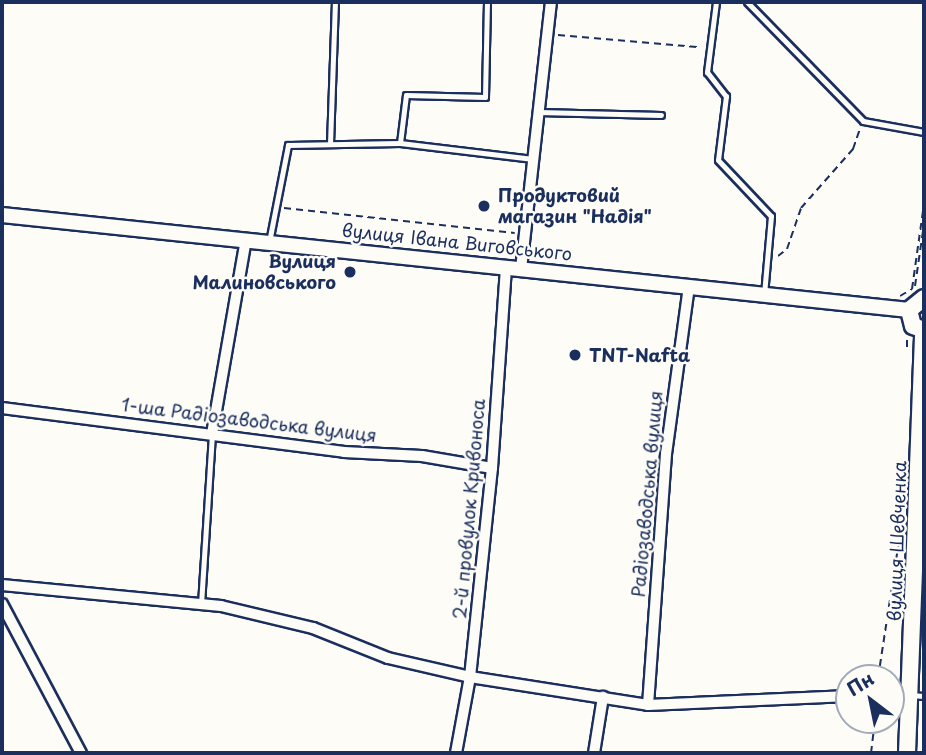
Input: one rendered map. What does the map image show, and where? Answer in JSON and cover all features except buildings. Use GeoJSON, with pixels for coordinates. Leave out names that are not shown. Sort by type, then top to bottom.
{"type":"FeatureCollection","features":[{"type":"Feature","properties":{"kind":"main road"},"geometry":{"type":"LineString","coordinates":[[919,294],[904,304],[913,326],[924,331]]}},
{"type":"Feature","properties":{"kind":"main road","name":"вулиця Шевченка"},"geometry":{"type":"LineString","coordinates":[[907,753],[917,696],[924,331]]}},
{"type":"Feature","properties":{"kind":"street"},"geometry":{"type":"LineString","coordinates":[[521,269],[551,2]]}},
{"type":"Feature","properties":{"kind":"street","name":"вулиця Івана Виговського"},"geometry":{"type":"LineString","coordinates":[[2,215],[764,294],[904,304]]}},
{"type":"Feature","properties":{"kind":"street"},"geometry":{"type":"LineString","coordinates":[[212,435],[246,240]]}},
{"type":"Feature","properties":{"kind":"street","name":"2-й провулок Кривоноса"},"geometry":{"type":"LineString","coordinates":[[456,753],[470,677],[492,468],[506,267]]}},
{"type":"Feature","properties":{"kind":"street","name":"Радіозаводська вулиця"},"geometry":{"type":"LineString","coordinates":[[648,705],[666,454],[689,286]]}},
{"type":"Feature","properties":{"kind":"street","name":"1-ша Радіозаводська вулиця"},"geometry":{"type":"LineString","coordinates":[[2,408],[344,452],[422,456],[492,468]]}},
{"type":"Feature","properties":{"kind":"street"},"geometry":{"type":"LineString","coordinates":[[2,584],[201,604],[313,628],[388,658],[470,677],[648,705],[835,697]]}},
{"type":"Feature","properties":{"kind":"street"},"geometry":{"type":"LineString","coordinates":[[2,604],[81,753]]}},
{"type":"Feature","properties":{"kind":"street"},"geometry":{"type":"LineString","coordinates":[[594,753],[603,697]]}},
{"type":"Feature","properties":{"kind":"lane"},"geometry":{"type":"LineString","coordinates":[[330,144],[335,2]]}},
{"type":"Feature","properties":{"kind":"lane"},"geometry":{"type":"LineString","coordinates":[[400,143],[406,95],[485,96],[487,2]]}},
{"type":"Feature","properties":{"kind":"lane"},"geometry":{"type":"LineString","coordinates":[[716,2],[707,72],[726,96],[718,160],[771,216],[764,294]]}},
{"type":"Feature","properties":{"kind":"lane"},"geometry":{"type":"LineString","coordinates":[[747,2],[863,121],[924,132]]}},
{"type":"Feature","properties":{"kind":"lane"},"geometry":{"type":"LineString","coordinates":[[538,112],[661,116]]}},
{"type":"Feature","properties":{"kind":"lane"},"geometry":{"type":"LineString","coordinates":[[269,242],[288,145],[400,143],[533,159]]}},
{"type":"Feature","properties":{"kind":"lane"},"geometry":{"type":"LineString","coordinates":[[201,604],[212,435]]}},
{"type":"Feature","properties":{"kind":"path"},"geometry":{"type":"LineString","coordinates":[[547,34],[708,48]]}},
{"type":"Feature","properties":{"kind":"path"},"geometry":{"type":"LineString","coordinates":[[767,264],[787,249],[801,208],[853,149],[863,121]]}},
{"type":"Feature","properties":{"kind":"path"},"geometry":{"type":"LineString","coordinates":[[904,304],[912,289],[924,204]]}},
{"type":"Feature","properties":{"kind":"path"},"geometry":{"type":"LineString","coordinates":[[276,207],[525,234]]}},
{"type":"Feature","properties":{"kind":"path"},"geometry":{"type":"LineString","coordinates":[[919,294],[924,224]]}},
{"type":"Feature","properties":{"kind":"path"},"geometry":{"type":"LineString","coordinates":[[880,664],[899,549]]}},
{"type":"Feature","properties":{"kind":"path"},"geometry":{"type":"LineString","coordinates":[[871,753],[873,734]]}},
{"type":"Feature","properties":{"kind":"place","name":"Продуктовий магазин \"Надія\""},"geometry":{"type":"Point","coordinates":[484,206]}},
{"type":"Feature","properties":{"kind":"place","name":"Вулиця Малиновського"},"geometry":{"type":"Point","coordinates":[350,272]}},
{"type":"Feature","properties":{"kind":"place","name":"TNT-Nafta"},"geometry":{"type":"Point","coordinates":[575,355]}}]}
